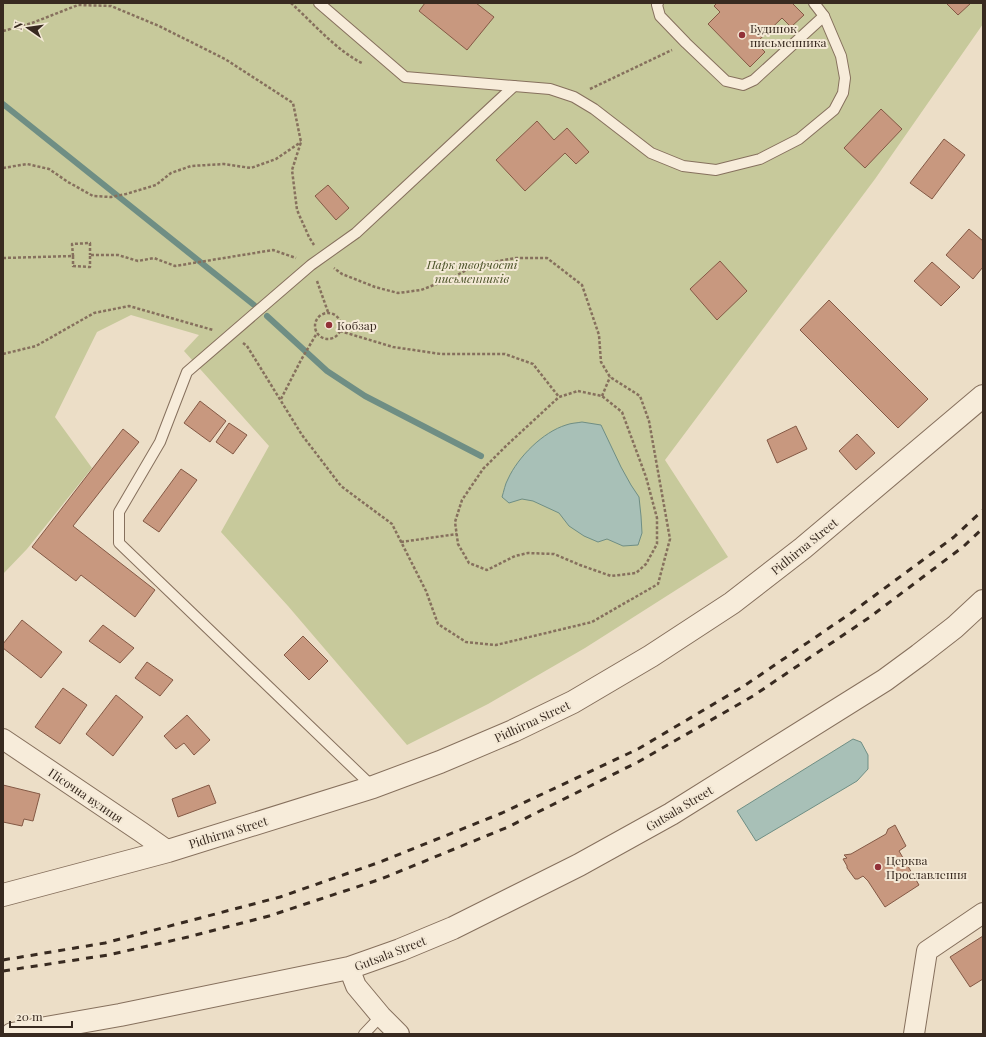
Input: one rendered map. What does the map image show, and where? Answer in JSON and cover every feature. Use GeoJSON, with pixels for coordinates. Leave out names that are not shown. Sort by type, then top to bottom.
{"type":"FeatureCollection","features":[{"type":"Feature","properties":{"kind":"street","name":"Pidhirna Street"},"geometry":{"type":"LineString","coordinates":[[3,895],[168,851],[373,787],[440,762],[513,731],[573,702],[651,656],[732,603],[803,548],[983,396]]}},
{"type":"Feature","properties":{"kind":"street","name":"Gutsala Street"},"geometry":{"type":"LineString","coordinates":[[12,1034],[120,1015],[349,968],[400,950],[453,928],[579,865],[671,814],[885,680],[955,627],[983,601]]}},
{"type":"Feature","properties":{"kind":"street","name":"Пісочна вулиця"},"geometry":{"type":"LineString","coordinates":[[3,739],[168,851]]}},
{"type":"Feature","properties":{"kind":"street"},"geometry":{"type":"LineString","coordinates":[[914,1034],[927,951],[983,913]]}},
{"type":"Feature","properties":{"kind":"street","name":"Gutsala Street"},"geometry":{"type":"LineString","coordinates":[[349,968],[356,986],[381,1016],[399,1034]]}},
{"type":"Feature","properties":{"kind":"lane"},"geometry":{"type":"LineString","coordinates":[[320,3],[405,77],[550,89],[574,97],[594,109],[651,154],[684,166],[716,170],[760,159],[799,139],[834,110],[843,94],[845,78],[841,56],[824,16],[814,3]]}},
{"type":"Feature","properties":{"kind":"lane"},"geometry":{"type":"LineString","coordinates":[[658,3],[657,5],[660,16],[686,43],[726,81],[743,85],[754,80],[824,16]]}},
{"type":"Feature","properties":{"kind":"lane"},"geometry":{"type":"LineString","coordinates":[[373,787],[119,543],[119,512],[160,442],[187,372],[311,265],[356,233],[514,86]]}},
{"type":"Feature","properties":{"kind":"lane"},"geometry":{"type":"LineString","coordinates":[[364,1034],[381,1016]]}},
{"type":"Feature","properties":{"kind":"path"},"geometry":{"type":"LineString","coordinates":[[3,30],[32,23],[78,5],[111,6],[159,26],[225,59],[293,104],[301,142],[292,170],[298,210],[309,237],[321,258],[342,274],[376,287],[398,293],[421,290],[452,278],[475,266],[516,258],[547,258],[582,285],[599,335],[601,362],[610,377],[640,396],[649,421],[670,539],[658,584],[592,622],[496,644],[466,642],[438,624],[426,591],[392,524],[341,486],[302,435],[247,346],[230,335],[129,306],[94,313],[36,346],[3,354]]}},
{"type":"Feature","properties":{"kind":"path"},"geometry":{"type":"LineString","coordinates":[[574,97],[686,43]]}},
{"type":"Feature","properties":{"kind":"path"},"geometry":{"type":"LineString","coordinates":[[3,168],[27,164],[49,169],[93,196],[111,197],[156,185],[171,173],[192,166],[224,164],[250,168],[276,159],[301,142]]}},
{"type":"Feature","properties":{"kind":"path"},"geometry":{"type":"LineString","coordinates":[[90,243],[90,267],[72,266],[73,256],[72,244],[90,243]]}},
{"type":"Feature","properties":{"kind":"path"},"geometry":{"type":"LineString","coordinates":[[90,255],[118,255],[138,262],[154,258],[175,266],[273,250],[311,265],[328,312]]}},
{"type":"Feature","properties":{"kind":"path"},"geometry":{"type":"LineString","coordinates":[[3,258],[73,256]]}},
{"type":"Feature","properties":{"kind":"path"},"geometry":{"type":"LineString","coordinates":[[328,312],[339,318],[342,324],[337,336],[332,339],[321,337],[315,328],[318,317],[328,312]]}},
{"type":"Feature","properties":{"kind":"path"},"geometry":{"type":"LineString","coordinates":[[340,331],[393,347],[440,354],[505,354],[533,364],[559,397]]}},
{"type":"Feature","properties":{"kind":"path"},"geometry":{"type":"LineString","coordinates":[[280,400],[317,333]]}},
{"type":"Feature","properties":{"kind":"path"},"geometry":{"type":"LineString","coordinates":[[602,396],[610,377]]}},
{"type":"Feature","properties":{"kind":"path"},"geometry":{"type":"LineString","coordinates":[[578,391],[602,396],[622,412],[646,477],[657,518],[656,544],[646,564],[636,573],[611,576],[554,554],[528,553],[515,556],[488,570],[469,562],[458,544],[455,522],[462,500],[484,469],[507,444],[559,397],[578,391]]}},
{"type":"Feature","properties":{"kind":"path"},"geometry":{"type":"LineString","coordinates":[[401,542],[457,534]]}},
{"type":"Feature","properties":{"kind":"green space","name":"Парк творчості письменників"},"geometry":{"type":"Polygon","coordinates":[[[3,3],[983,3],[983,24],[875,179],[665,460],[728,557],[585,648],[488,704],[407,745],[288,606],[221,532],[269,446],[184,351],[199,335],[131,315],[97,332],[55,417],[92,468],[27,549],[3,574],[3,3]]]}},
{"type":"Feature","properties":{"kind":"shaded area"},"geometry":{"type":"Polygon","coordinates":[[[582,422],[601,425],[621,467],[639,497],[642,533],[638,545],[623,546],[607,539],[598,542],[584,536],[569,526],[559,513],[533,501],[522,499],[509,503],[502,497],[506,483],[512,471],[532,446],[557,428],[568,424],[582,422]]]}},
{"type":"Feature","properties":{"kind":"shaded area"},"geometry":{"type":"Polygon","coordinates":[[[853,739],[861,742],[868,755],[868,769],[857,781],[756,841],[737,811],[853,739]]]}},
{"type":"Feature","properties":{"kind":"building"},"geometry":{"type":"Polygon","coordinates":[[[425,3],[476,3],[494,17],[467,50],[419,11],[425,3]]]}},
{"type":"Feature","properties":{"kind":"building","name":"Будинок письменника"},"geometry":{"type":"Polygon","coordinates":[[[717,3],[792,3],[804,15],[791,27],[782,18],[756,43],[765,52],[750,67],[708,24],[720,12],[714,6],[717,3]]]}},
{"type":"Feature","properties":{"kind":"building"},"geometry":{"type":"Polygon","coordinates":[[[946,3],[971,3],[958,15],[946,3]]]}},
{"type":"Feature","properties":{"kind":"building"},"geometry":{"type":"Polygon","coordinates":[[[881,109],[902,129],[865,168],[844,148],[881,109]]]}},
{"type":"Feature","properties":{"kind":"building"},"geometry":{"type":"Polygon","coordinates":[[[537,121],[554,140],[567,128],[589,152],[576,164],[565,153],[525,191],[496,160],[537,121]]]}},
{"type":"Feature","properties":{"kind":"building"},"geometry":{"type":"Polygon","coordinates":[[[944,139],[965,155],[932,199],[910,183],[944,139]]]}},
{"type":"Feature","properties":{"kind":"building"},"geometry":{"type":"Polygon","coordinates":[[[328,185],[349,208],[336,220],[315,196],[328,185]]]}},
{"type":"Feature","properties":{"kind":"building"},"geometry":{"type":"Polygon","coordinates":[[[969,229],[983,241],[983,267],[973,279],[946,255],[969,229]]]}},
{"type":"Feature","properties":{"kind":"building"},"geometry":{"type":"Polygon","coordinates":[[[720,261],[747,291],[717,320],[690,289],[720,261]]]}},
{"type":"Feature","properties":{"kind":"building"},"geometry":{"type":"Polygon","coordinates":[[[932,262],[960,287],[941,306],[914,281],[932,262]]]}},
{"type":"Feature","properties":{"kind":"building"},"geometry":{"type":"Polygon","coordinates":[[[829,300],[928,399],[898,428],[800,330],[829,300]]]}},
{"type":"Feature","properties":{"kind":"building"},"geometry":{"type":"Polygon","coordinates":[[[200,401],[226,421],[210,442],[184,423],[200,401]]]}},
{"type":"Feature","properties":{"kind":"building"},"geometry":{"type":"Polygon","coordinates":[[[229,423],[247,435],[233,454],[216,442],[229,423]]]}},
{"type":"Feature","properties":{"kind":"building"},"geometry":{"type":"Polygon","coordinates":[[[796,426],[807,449],[777,463],[767,440],[796,426]]]}},
{"type":"Feature","properties":{"kind":"building"},"geometry":{"type":"Polygon","coordinates":[[[123,429],[139,442],[73,526],[155,590],[135,617],[81,575],[76,581],[32,547],[123,429]]]}},
{"type":"Feature","properties":{"kind":"building"},"geometry":{"type":"Polygon","coordinates":[[[857,434],[875,453],[856,470],[839,451],[857,434]]]}},
{"type":"Feature","properties":{"kind":"building"},"geometry":{"type":"Polygon","coordinates":[[[181,469],[197,480],[159,532],[143,521],[181,469]]]}},
{"type":"Feature","properties":{"kind":"building"},"geometry":{"type":"Polygon","coordinates":[[[22,620],[62,652],[41,678],[3,648],[3,644],[22,620]]]}},
{"type":"Feature","properties":{"kind":"building"},"geometry":{"type":"Polygon","coordinates":[[[103,625],[134,648],[120,663],[89,641],[103,625]]]}},
{"type":"Feature","properties":{"kind":"building"},"geometry":{"type":"Polygon","coordinates":[[[303,636],[328,661],[309,680],[284,655],[303,636]]]}},
{"type":"Feature","properties":{"kind":"building"},"geometry":{"type":"Polygon","coordinates":[[[147,662],[173,680],[160,696],[135,678],[147,662]]]}},
{"type":"Feature","properties":{"kind":"building"},"geometry":{"type":"Polygon","coordinates":[[[63,688],[87,705],[60,744],[35,727],[63,688]]]}},
{"type":"Feature","properties":{"kind":"building"},"geometry":{"type":"Polygon","coordinates":[[[116,695],[143,717],[113,756],[86,734],[116,695]]]}},
{"type":"Feature","properties":{"kind":"building"},"geometry":{"type":"Polygon","coordinates":[[[187,715],[210,740],[194,755],[184,743],[176,749],[164,736],[187,715]]]}},
{"type":"Feature","properties":{"kind":"building"},"geometry":{"type":"Polygon","coordinates":[[[3,785],[40,794],[33,821],[24,819],[22,826],[3,822],[3,785]]]}},
{"type":"Feature","properties":{"kind":"building"},"geometry":{"type":"Polygon","coordinates":[[[209,785],[216,803],[178,817],[172,799],[209,785]]]}},
{"type":"Feature","properties":{"kind":"building","name":"Церква Прославлення"},"geometry":{"type":"Polygon","coordinates":[[[895,825],[906,846],[899,851],[919,885],[885,907],[868,881],[863,876],[855,879],[847,868],[843,859],[847,858],[844,855],[851,854],[886,834],[888,829],[895,825]]]}},
{"type":"Feature","properties":{"kind":"building"},"geometry":{"type":"Polygon","coordinates":[[[983,936],[983,979],[970,987],[950,957],[983,936]]]}},
{"type":"Feature","properties":{"kind":"waterway"},"geometry":{"type":"LineString","coordinates":[[3,104],[254,305]]}},
{"type":"Feature","properties":{"kind":"waterway"},"geometry":{"type":"LineString","coordinates":[[267,316],[327,371],[365,396],[481,456]]}},
{"type":"Feature","properties":{"kind":"railway"},"geometry":{"type":"LineString","coordinates":[[3,960],[105,943],[280,897],[380,862],[502,813],[638,749],[744,686],[851,613],[954,537],[983,510]]}},
{"type":"Feature","properties":{"kind":"railway"},"geometry":{"type":"LineString","coordinates":[[3,971],[108,955],[188,937],[269,916],[381,879],[508,827],[638,762],[753,696],[870,617],[964,546],[983,528]]}},
{"type":"Feature","properties":{"kind":"place","name":"Будинок письменника"},"geometry":{"type":"Point","coordinates":[742,35]}},
{"type":"Feature","properties":{"kind":"place","name":"Кобзар"},"geometry":{"type":"Point","coordinates":[329,325]}},
{"type":"Feature","properties":{"kind":"place","name":"Церква Прославлення"},"geometry":{"type":"Point","coordinates":[878,867]}}]}
